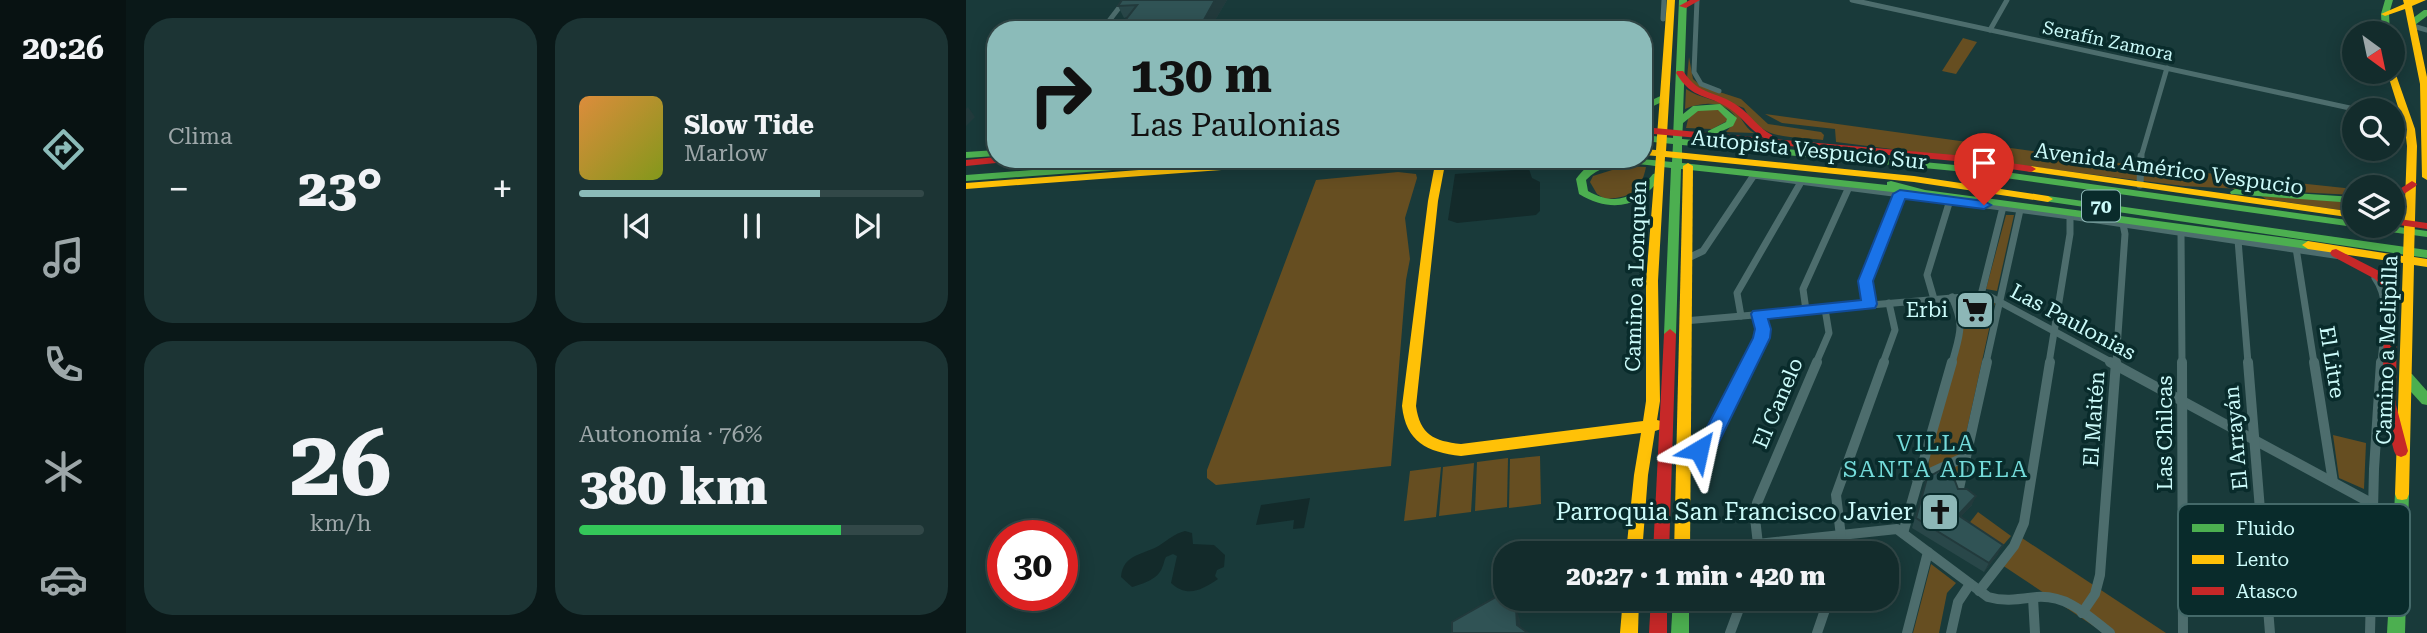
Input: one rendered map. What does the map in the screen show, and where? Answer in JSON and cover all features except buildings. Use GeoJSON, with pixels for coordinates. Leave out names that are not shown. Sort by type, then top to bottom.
{"type":"FeatureCollection","features":[{"type":"Feature","properties":{"kind":"main road"},"geometry":{"type":"LineString","coordinates":[[1679,2],[1696,0]]}},
{"type":"Feature","properties":{"kind":"main road"},"geometry":{"type":"LineString","coordinates":[[2385,21],[2389,0]]}},
{"type":"Feature","properties":{"kind":"main road"},"geometry":{"type":"LineString","coordinates":[[2385,15],[2408,2],[2422,0]]}},
{"type":"Feature","properties":{"kind":"main road","name":"Camino a Lonquén"},"geometry":{"type":"LineString","coordinates":[[1635,541],[1653,401],[1652,281],[1668,45],[1679,2]]}},
{"type":"Feature","properties":{"kind":"main road","name":"Camino a Lonquén"},"geometry":{"type":"LineString","coordinates":[[1662,541],[1680,72],[1679,2]]}},
{"type":"Feature","properties":{"kind":"main road"},"geometry":{"type":"LineString","coordinates":[[2408,2],[2424,84],[2427,177]]}},
{"type":"Feature","properties":{"kind":"main road"},"geometry":{"type":"LineString","coordinates":[[2413,25],[2427,12]]}},
{"type":"Feature","properties":{"kind":"main road"},"geometry":{"type":"LineString","coordinates":[[1663,19],[1668,45]]}},
{"type":"Feature","properties":{"kind":"main road"},"geometry":{"type":"LineString","coordinates":[[1680,72],[1686,86],[1693,93],[1728,104],[1739,111],[1754,130],[1783,141]]}},
{"type":"Feature","properties":{"kind":"main road","name":"Camino a Melipilla"},"geometry":{"type":"LineString","coordinates":[[2396,84],[2412,137],[2407,379],[2401,504]]}},
{"type":"Feature","properties":{"kind":"main road"},"geometry":{"type":"LineString","coordinates":[[1652,104],[1665,97]]}},
{"type":"Feature","properties":{"kind":"main road"},"geometry":{"type":"LineString","coordinates":[[1677,126],[1686,113],[1702,106],[1715,106],[1730,113],[1732,120],[1728,126],[1700,134]]}},
{"type":"Feature","properties":{"kind":"main road"},"geometry":{"type":"LineString","coordinates":[[1652,121],[1662,128]]}},
{"type":"Feature","properties":{"kind":"main road","name":"Avenida Américo Vespucio"},"geometry":{"type":"LineString","coordinates":[[1652,131],[2003,163],[2342,213]]}},
{"type":"Feature","properties":{"kind":"main road","name":"Autopista Vespucio Sur"},"geometry":{"type":"LineString","coordinates":[[1652,139],[1855,157],[2057,181],[2342,221]]}},
{"type":"Feature","properties":{"kind":"main road","name":"Autopista Vespucio Sur"},"geometry":{"type":"LineString","coordinates":[[1652,153],[1927,181],[2427,254]]}},
{"type":"Feature","properties":{"kind":"main road"},"geometry":{"type":"LineString","coordinates":[[966,155],[987,154]]}},
{"type":"Feature","properties":{"kind":"main road"},"geometry":{"type":"LineString","coordinates":[[1930,155],[2057,181]]}},
{"type":"Feature","properties":{"kind":"main road"},"geometry":{"type":"LineString","coordinates":[[966,163],[987,161]]}},
{"type":"Feature","properties":{"kind":"main road"},"geometry":{"type":"LineString","coordinates":[[1652,163],[1921,191],[2427,263]]}},
{"type":"Feature","properties":{"kind":"main road"},"geometry":{"type":"LineString","coordinates":[[1682,541],[1688,166]]}},
{"type":"Feature","properties":{"kind":"main road"},"geometry":{"type":"LineString","coordinates":[[966,178],[1105,168]]}},
{"type":"Feature","properties":{"kind":"main road"},"geometry":{"type":"LineString","coordinates":[[966,186],[1206,168]]}},
{"type":"Feature","properties":{"kind":"main road"},"geometry":{"type":"LineString","coordinates":[[1439,168],[1409,406],[1409,420],[1418,437],[1435,447],[1461,450],[1667,424]]}},
{"type":"Feature","properties":{"kind":"main road"},"geometry":{"type":"LineString","coordinates":[[1596,168],[1589,170],[1580,183],[1583,192],[1600,202],[1626,202],[1644,194],[1658,173]]}},
{"type":"Feature","properties":{"kind":"main road"},"geometry":{"type":"LineString","coordinates":[[1822,169],[1921,191]]}},
{"type":"Feature","properties":{"kind":"main road"},"geometry":{"type":"LineString","coordinates":[[1730,170],[1754,175]]}},
{"type":"Feature","properties":{"kind":"main road"},"geometry":{"type":"LineString","coordinates":[[2405,189],[2412,184]]}},
{"type":"Feature","properties":{"kind":"main road"},"geometry":{"type":"LineString","coordinates":[[2177,190],[2342,199]]}},
{"type":"Feature","properties":{"kind":"main road"},"geometry":{"type":"LineString","coordinates":[[2405,223],[2427,226]]}},
{"type":"Feature","properties":{"kind":"main road"},"geometry":{"type":"LineString","coordinates":[[2405,231],[2427,234]]}},
{"type":"Feature","properties":{"kind":"main road"},"geometry":{"type":"LineString","coordinates":[[2321,247],[2350,259],[2383,278],[2391,289],[2389,405],[2403,458]]}},
{"type":"Feature","properties":{"kind":"main road"},"geometry":{"type":"LineString","coordinates":[[2407,379],[2427,400]]}},
{"type":"Feature","properties":{"kind":"main road"},"geometry":{"type":"LineString","coordinates":[[1629,633],[1630,611]]}},
{"type":"Feature","properties":{"kind":"main road"},"geometry":{"type":"LineString","coordinates":[[1658,633],[1659,611]]}},
{"type":"Feature","properties":{"kind":"main road"},"geometry":{"type":"LineString","coordinates":[[1680,633],[1681,611]]}},
{"type":"Feature","properties":{"kind":"street"},"geometry":{"type":"LineString","coordinates":[[1109,21],[1125,0]]}},
{"type":"Feature","properties":{"kind":"street"},"geometry":{"type":"LineString","coordinates":[[1663,19],[1664,0]]}},
{"type":"Feature","properties":{"kind":"street"},"geometry":{"type":"LineString","coordinates":[[1696,0],[1694,72],[1702,84],[1719,91]]}},
{"type":"Feature","properties":{"kind":"street","name":"Serafín Zamora"},"geometry":{"type":"LineString","coordinates":[[1852,0],[2342,106]]}},
{"type":"Feature","properties":{"kind":"street"},"geometry":{"type":"LineString","coordinates":[[1990,30],[2007,0]]}},
{"type":"Feature","properties":{"kind":"street"},"geometry":{"type":"LineString","coordinates":[[2413,25],[2427,30]]}},
{"type":"Feature","properties":{"kind":"street"},"geometry":{"type":"LineString","coordinates":[[2140,185],[2141,155],[2167,68]]}},
{"type":"Feature","properties":{"kind":"street"},"geometry":{"type":"LineString","coordinates":[[1686,259],[1703,251],[1754,175],[2070,216],[2296,248],[2350,259]]}},
{"type":"Feature","properties":{"kind":"street"},"geometry":{"type":"LineString","coordinates":[[1741,316],[1737,293],[1801,182]]}},
{"type":"Feature","properties":{"kind":"street"},"geometry":{"type":"LineString","coordinates":[[1806,310],[1803,289],[1849,187]]}},
{"type":"Feature","properties":{"kind":"street"},"geometry":{"type":"LineString","coordinates":[[1869,304],[1866,281],[1900,194]]}},
{"type":"Feature","properties":{"kind":"street"},"geometry":{"type":"LineString","coordinates":[[1934,299],[1927,275],[1950,200]]}},
{"type":"Feature","properties":{"kind":"street"},"geometry":{"type":"LineString","coordinates":[[1981,295],[2003,207]]}},
{"type":"Feature","properties":{"kind":"street"},"geometry":{"type":"LineString","coordinates":[[1958,493],[2020,210]]}},
{"type":"Feature","properties":{"kind":"street"},"geometry":{"type":"LineString","coordinates":[[1951,633],[1958,602],[2014,546],[2024,523],[2070,234],[2070,216]]}},
{"type":"Feature","properties":{"kind":"street","name":"El Maitén"},"geometry":{"type":"LineString","coordinates":[[2082,613],[2095,594],[2100,575],[2126,234],[2123,224]]}},
{"type":"Feature","properties":{"kind":"street","name":"Las Chilcas"},"geometry":{"type":"LineString","coordinates":[[2181,232],[2183,504]]}},
{"type":"Feature","properties":{"kind":"street","name":"El Arrayán"},"geometry":{"type":"LineString","coordinates":[[2238,240],[2259,504]]}},
{"type":"Feature","properties":{"kind":"street","name":"El Litre"},"geometry":{"type":"LineString","coordinates":[[2296,248],[2333,482]]}},
{"type":"Feature","properties":{"kind":"street","name":"Camino a Melipilla"},"geometry":{"type":"LineString","coordinates":[[2350,259],[2376,279],[2385,294],[2373,504]]}},
{"type":"Feature","properties":{"kind":"street","name":"Las Paulonias"},"geometry":{"type":"LineString","coordinates":[[1685,321],[1981,295],[1999,301],[2373,504]]}},
{"type":"Feature","properties":{"kind":"street"},"geometry":{"type":"LineString","coordinates":[[1903,533],[1961,331],[1961,318],[1952,297]]}},
{"type":"Feature","properties":{"kind":"street"},"geometry":{"type":"LineString","coordinates":[[1842,541],[1836,512],[1836,495],[1895,330],[1889,303]]}},
{"type":"Feature","properties":{"kind":"street","name":"El Canelo"},"geometry":{"type":"LineString","coordinates":[[1758,541],[1755,518],[1757,503],[1829,333],[1825,309]]}},
{"type":"Feature","properties":{"kind":"street"},"geometry":{"type":"LineString","coordinates":[[1684,451],[1699,450],[1708,445],[1763,336],[1759,314]]}},
{"type":"Feature","properties":{"kind":"street"},"geometry":{"type":"LineString","coordinates":[[1917,480],[1947,463],[1965,457]]}},
{"type":"Feature","properties":{"kind":"street"},"geometry":{"type":"LineString","coordinates":[[1800,541],[1893,528],[1974,587],[1999,601],[2059,599],[2110,633]]}},
{"type":"Feature","properties":{"kind":"street"},"geometry":{"type":"LineString","coordinates":[[1907,633],[1928,552]]}},
{"type":"Feature","properties":{"kind":"street"},"geometry":{"type":"LineString","coordinates":[[2033,598],[2035,633]]}},
{"type":"Feature","properties":{"kind":"street"},"geometry":{"type":"LineString","coordinates":[[1730,633],[1738,611]]}},
{"type":"Feature","properties":{"kind":"street"},"geometry":{"type":"LineString","coordinates":[[1817,633],[1825,611]]}},
{"type":"Feature","properties":{"kind":"shaded area"},"geometry":{"type":"Polygon","coordinates":[[[1963,38],[1977,42],[1956,74],[1942,71],[1963,38]]]}},
{"type":"Feature","properties":{"kind":"shaded area"},"geometry":{"type":"Polygon","coordinates":[[[1689,57],[1693,79],[1701,86],[1741,99],[1768,124],[1821,132],[1824,135],[1823,140],[1768,132],[1751,119],[1744,108],[1699,92],[1687,78],[1689,57]]]}},
{"type":"Feature","properties":{"kind":"shaded area"},"geometry":{"type":"Polygon","coordinates":[[[1686,89],[1732,109],[1754,133],[1726,132],[1733,124],[1735,116],[1724,107],[1705,104],[1685,109],[1686,89]]]}},
{"type":"Feature","properties":{"kind":"shaded area"},"geometry":{"type":"Polygon","coordinates":[[[1697,110],[1721,110],[1728,116],[1727,121],[1712,129],[1686,128],[1689,115],[1697,110]]]}},
{"type":"Feature","properties":{"kind":"shaded area"},"geometry":{"type":"Polygon","coordinates":[[[1765,114],[2141,166],[2342,188],[2342,194],[2183,186],[1836,142],[1835,129],[1782,123],[1765,114]]]}},
{"type":"Feature","properties":{"kind":"shaded area"},"geometry":{"type":"Polygon","coordinates":[[[1619,168],[1646,168],[1641,182],[1633,192],[1613,198],[1605,199],[1597,194],[1590,182],[1593,176],[1619,168]]]}},
{"type":"Feature","properties":{"kind":"shaded area"},"geometry":{"type":"Polygon","coordinates":[[[1398,172],[1416,174],[1417,178],[1405,218],[1410,259],[1391,466],[1216,485],[1207,478],[1207,470],[1316,180],[1398,172]]]}},
{"type":"Feature","properties":{"kind":"shaded area"},"geometry":{"type":"Polygon","coordinates":[[[2261,196],[2342,201],[2342,210],[2261,196]]]}},
{"type":"Feature","properties":{"kind":"shaded area"},"geometry":{"type":"Polygon","coordinates":[[[2006,215],[2014,215],[1997,291],[1986,289],[2006,215]]]}},
{"type":"Feature","properties":{"kind":"shaded area"},"geometry":{"type":"Polygon","coordinates":[[[1981,298],[1995,302],[1955,484],[1928,471],[1932,435],[1967,319],[1990,317],[1981,298]]]}},
{"type":"Feature","properties":{"kind":"shaded area"},"geometry":{"type":"Polygon","coordinates":[[[2333,435],[2366,443],[2364,489],[2339,478],[2333,435]]]}},
{"type":"Feature","properties":{"kind":"shaded area"},"geometry":{"type":"Polygon","coordinates":[[[1540,456],[1541,504],[1509,508],[1510,459],[1540,456]]]}},
{"type":"Feature","properties":{"kind":"shaded area"},"geometry":{"type":"Polygon","coordinates":[[[1508,458],[1507,507],[1475,511],[1477,462],[1508,458]]]}},
{"type":"Feature","properties":{"kind":"shaded area"},"geometry":{"type":"Polygon","coordinates":[[[1474,463],[1471,512],[1439,516],[1443,467],[1474,463]]]}},
{"type":"Feature","properties":{"kind":"shaded area"},"geometry":{"type":"Polygon","coordinates":[[[1441,467],[1436,517],[1404,521],[1410,471],[1441,467]]]}},
{"type":"Feature","properties":{"kind":"shaded area"},"geometry":{"type":"Polygon","coordinates":[[[1978,512],[2011,536],[1999,550],[1967,526],[1978,512]]]}},
{"type":"Feature","properties":{"kind":"shaded area"},"geometry":{"type":"Polygon","coordinates":[[[2019,536],[2166,633],[2104,633],[1999,563],[2019,536]]]}},
{"type":"Feature","properties":{"kind":"shaded area"},"geometry":{"type":"Polygon","coordinates":[[[1931,564],[1956,583],[1947,593],[1939,633],[1913,633],[1931,564]]]}},
{"type":"Feature","properties":{"kind":"water"},"geometry":{"type":"Polygon","coordinates":[[[1529,169],[1532,178],[1540,182],[1540,211],[1536,215],[1457,223],[1448,220],[1455,174],[1529,169]]]}},
{"type":"Feature","properties":{"kind":"water"},"geometry":{"type":"Polygon","coordinates":[[[1310,498],[1304,528],[1293,529],[1294,520],[1256,525],[1261,505],[1310,498]]]}},
{"type":"Feature","properties":{"kind":"water"},"geometry":{"type":"Polygon","coordinates":[[[1185,531],[1192,533],[1193,544],[1214,545],[1225,555],[1224,567],[1217,570],[1215,576],[1218,579],[1195,591],[1177,588],[1171,583],[1177,556],[1173,554],[1166,557],[1157,575],[1145,583],[1132,587],[1121,577],[1130,559],[1185,531]]]}},
{"type":"Feature","properties":{"kind":"traffic: fast"},"geometry":{"type":"LineString","coordinates":[[1670,334],[1683,0]]}},
{"type":"Feature","properties":{"kind":"traffic: fast"},"geometry":{"type":"LineString","coordinates":[[2385,21],[2389,0]]}},
{"type":"Feature","properties":{"kind":"traffic: fast"},"geometry":{"type":"LineString","coordinates":[[2412,23],[2427,12]]}},
{"type":"Feature","properties":{"kind":"traffic: fast"},"geometry":{"type":"LineString","coordinates":[[1652,104],[1665,97]]}},
{"type":"Feature","properties":{"kind":"traffic: fast"},"geometry":{"type":"LineString","coordinates":[[1677,123],[1696,108],[1720,107],[1732,118],[1730,124],[1711,133]]}},
{"type":"Feature","properties":{"kind":"traffic: fast"},"geometry":{"type":"LineString","coordinates":[[1652,139],[1955,168],[2342,222]]}},
{"type":"Feature","properties":{"kind":"traffic: fast"},"geometry":{"type":"LineString","coordinates":[[966,155],[987,154]]}},
{"type":"Feature","properties":{"kind":"traffic: fast"},"geometry":{"type":"LineString","coordinates":[[1652,163],[1920,192],[2308,245]]}},
{"type":"Feature","properties":{"kind":"traffic: fast"},"geometry":{"type":"LineString","coordinates":[[966,178],[1100,168]]}},
{"type":"Feature","properties":{"kind":"traffic: fast"},"geometry":{"type":"LineString","coordinates":[[1592,168],[1581,179],[1583,192],[1603,201],[1633,198],[1642,193],[1657,176]]}},
{"type":"Feature","properties":{"kind":"traffic: fast"},"geometry":{"type":"LineString","coordinates":[[1891,184],[1921,191]]}},
{"type":"Feature","properties":{"kind":"traffic: fast"},"geometry":{"type":"LineString","coordinates":[[2235,192],[2342,199]]}},
{"type":"Feature","properties":{"kind":"traffic: fast"},"geometry":{"type":"LineString","coordinates":[[2048,199],[2427,254]]}},
{"type":"Feature","properties":{"kind":"traffic: fast"},"geometry":{"type":"LineString","coordinates":[[2405,231],[2427,234]]}},
{"type":"Feature","properties":{"kind":"traffic: fast"},"geometry":{"type":"LineString","coordinates":[[2407,378],[2427,400]]}},
{"type":"Feature","properties":{"kind":"traffic: fast"},"geometry":{"type":"LineString","coordinates":[[2402,494],[2402,504]]}},
{"type":"Feature","properties":{"kind":"traffic: fast"},"geometry":{"type":"LineString","coordinates":[[1680,633],[1681,611]]}},
{"type":"Feature","properties":{"kind":"traffic: fast"},"geometry":{"type":"LineString","coordinates":[[2396,633],[2397,616]]}},
{"type":"Feature","properties":{"kind":"traffic: slow"},"geometry":{"type":"LineString","coordinates":[[1635,541],[1641,475],[1653,401],[1652,281],[1671,0]]}},
{"type":"Feature","properties":{"kind":"traffic: slow"},"geometry":{"type":"LineString","coordinates":[[2407,0],[2424,84],[2427,177]]}},
{"type":"Feature","properties":{"kind":"traffic: slow"},"geometry":{"type":"LineString","coordinates":[[2385,14],[2422,0]]}},
{"type":"Feature","properties":{"kind":"traffic: slow"},"geometry":{"type":"LineString","coordinates":[[2395,84],[2410,129],[2412,146],[2402,494]]}},
{"type":"Feature","properties":{"kind":"traffic: slow"},"geometry":{"type":"LineString","coordinates":[[1652,153],[1914,179],[2048,199]]}},
{"type":"Feature","properties":{"kind":"traffic: slow"},"geometry":{"type":"LineString","coordinates":[[1682,541],[1688,166]]}},
{"type":"Feature","properties":{"kind":"traffic: slow"},"geometry":{"type":"LineString","coordinates":[[966,186],[1207,168]]}},
{"type":"Feature","properties":{"kind":"traffic: slow"},"geometry":{"type":"LineString","coordinates":[[1439,168],[1409,406],[1410,417],[1418,433],[1432,444],[1461,450],[1656,425]]}},
{"type":"Feature","properties":{"kind":"traffic: slow"},"geometry":{"type":"LineString","coordinates":[[2031,169],[2342,213]]}},
{"type":"Feature","properties":{"kind":"traffic: slow"},"geometry":{"type":"LineString","coordinates":[[2308,245],[2427,263]]}},
{"type":"Feature","properties":{"kind":"traffic: slow"},"geometry":{"type":"LineString","coordinates":[[1629,633],[1630,611]]}},
{"type":"Feature","properties":{"kind":"traffic: jam"},"geometry":{"type":"LineString","coordinates":[[1683,6],[1696,0]]}},
{"type":"Feature","properties":{"kind":"traffic: jam"},"geometry":{"type":"LineString","coordinates":[[1680,73],[1692,88],[1735,108],[1769,137]]}},
{"type":"Feature","properties":{"kind":"traffic: jam"},"geometry":{"type":"LineString","coordinates":[[1652,131],[1955,158],[2031,169]]}},
{"type":"Feature","properties":{"kind":"traffic: jam"},"geometry":{"type":"LineString","coordinates":[[966,163],[987,161]]}},
{"type":"Feature","properties":{"kind":"traffic: jam"},"geometry":{"type":"LineString","coordinates":[[2405,189],[2412,184]]}},
{"type":"Feature","properties":{"kind":"traffic: jam"},"geometry":{"type":"LineString","coordinates":[[2405,223],[2427,226]]}},
{"type":"Feature","properties":{"kind":"traffic: jam"},"geometry":{"type":"LineString","coordinates":[[2336,253],[2379,276],[2391,289],[2389,405],[2401,451]]}},
{"type":"Feature","properties":{"kind":"traffic: jam"},"geometry":{"type":"LineString","coordinates":[[1661,541],[1670,334]]}},
{"type":"Feature","properties":{"kind":"traffic: jam"},"geometry":{"type":"LineString","coordinates":[[1658,633],[1659,611]]}},
{"type":"Feature","properties":{"kind":"place","name":"Erbi"},"geometry":{"type":"Point","coordinates":[1975,310]}},
{"type":"Feature","properties":{"kind":"place","name":"Parroquia San Francisco Javier"},"geometry":{"type":"Point","coordinates":[1940,512]}},
{"type":"Feature","properties":{"kind":"district","name":"VILLA SANTA ADELA"},"geometry":{"type":"Point","coordinates":[1936,456]}},
{"type":"Feature","properties":{"kind":"route"},"geometry":{"type":"LineString","coordinates":[[1699,450],[1708,445],[1762,338],[1763,329],[1759,314],[1869,304],[1865,290],[1866,281],[1900,194],[1984,205]]}}]}
